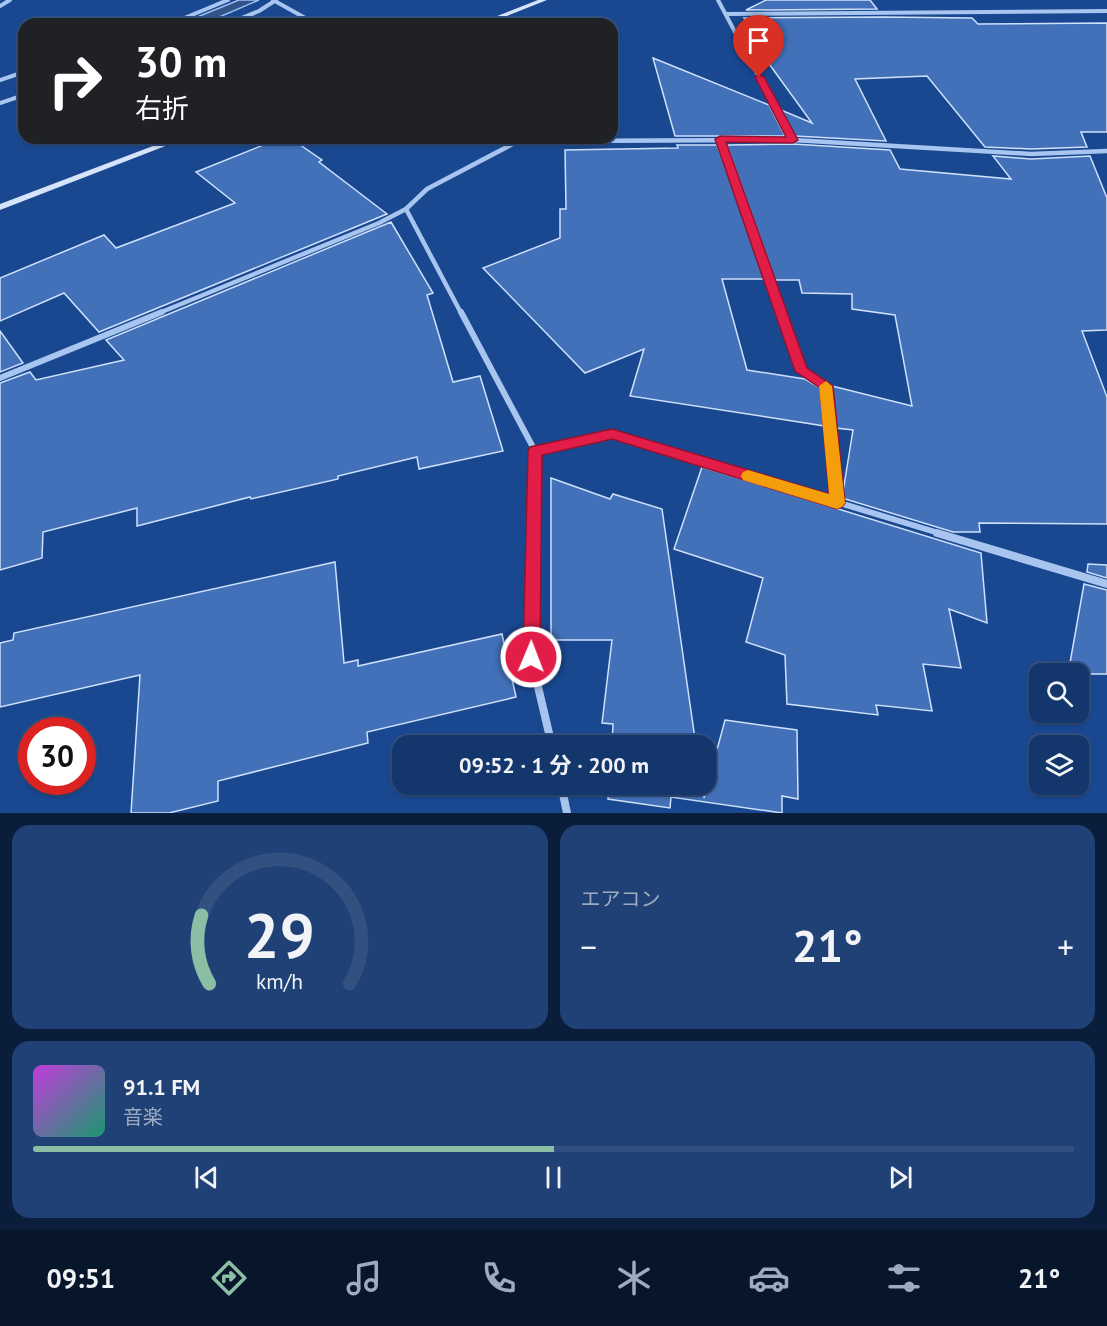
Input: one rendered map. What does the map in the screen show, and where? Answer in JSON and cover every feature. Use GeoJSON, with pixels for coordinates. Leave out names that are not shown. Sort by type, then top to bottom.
{"type":"FeatureCollection","features":[{"type":"Feature","properties":{"kind":"main road"},"geometry":{"type":"LineString","coordinates":[[497,18],[544,0]]}},
{"type":"Feature","properties":{"kind":"main road"},"geometry":{"type":"LineString","coordinates":[[0,207],[166,144]]}},
{"type":"Feature","properties":{"kind":"street"},"geometry":{"type":"LineString","coordinates":[[0,6],[10,0]]}},
{"type":"Feature","properties":{"kind":"street"},"geometry":{"type":"LineString","coordinates":[[184,18],[228,0]]}},
{"type":"Feature","properties":{"kind":"street"},"geometry":{"type":"LineString","coordinates":[[242,18],[260,11],[274,0],[306,18]]}},
{"type":"Feature","properties":{"kind":"street"},"geometry":{"type":"LineString","coordinates":[[718,0],[793,140]]}},
{"type":"Feature","properties":{"kind":"street"},"geometry":{"type":"LineString","coordinates":[[726,14],[1107,11]]}},
{"type":"Feature","properties":{"kind":"street"},"geometry":{"type":"LineString","coordinates":[[0,80],[18,74]]}},
{"type":"Feature","properties":{"kind":"street"},"geometry":{"type":"LineString","coordinates":[[0,103],[18,97]]}},
{"type":"Feature","properties":{"kind":"street"},"geometry":{"type":"LineString","coordinates":[[720,139],[802,371],[827,386],[837,503]]}},
{"type":"Feature","properties":{"kind":"street"},"geometry":{"type":"LineString","coordinates":[[618,140],[793,140],[1031,154],[1107,151]]}},
{"type":"Feature","properties":{"kind":"street"},"geometry":{"type":"LineString","coordinates":[[0,378],[379,223],[406,209],[427,189],[513,144]]}},
{"type":"Feature","properties":{"kind":"street"},"geometry":{"type":"LineString","coordinates":[[406,209],[535,451],[531,657],[549,735]]}},
{"type":"Feature","properties":{"kind":"street"},"geometry":{"type":"LineString","coordinates":[[535,451],[612,434],[1107,584]]}},
{"type":"Feature","properties":{"kind":"street"},"geometry":{"type":"LineString","coordinates":[[563,795],[567,813]]}},
{"type":"Feature","properties":{"kind":"water"},"geometry":{"type":"Polygon","coordinates":[[[239,0],[259,0],[217,18],[195,18],[239,0]]]}},
{"type":"Feature","properties":{"kind":"building"},"geometry":{"type":"Polygon","coordinates":[[[766,0],[870,0],[877,9],[746,10],[766,0]]]}},
{"type":"Feature","properties":{"kind":"building"},"geometry":{"type":"Polygon","coordinates":[[[744,18],[972,18],[978,24],[1107,23],[1107,132],[1081,132],[1087,147],[1031,149],[985,147],[927,76],[855,79],[886,141],[795,136],[781,110],[812,123],[767,61],[744,18]]]}},
{"type":"Feature","properties":{"kind":"building"},"geometry":{"type":"Polygon","coordinates":[[[653,58],[769,105],[785,136],[675,136],[653,58]]]}},
{"type":"Feature","properties":{"kind":"building"},"geometry":{"type":"Polygon","coordinates":[[[266,144],[299,144],[322,160],[319,162],[387,214],[99,332],[64,293],[0,321],[0,278],[104,235],[116,248],[235,203],[196,172],[266,144]]]}},
{"type":"Feature","properties":{"kind":"building"},"geometry":{"type":"Polygon","coordinates":[[[793,144],[890,150],[900,169],[1011,179],[993,156],[1031,159],[1090,156],[1107,198],[1107,330],[1082,331],[1107,397],[1107,524],[979,523],[980,532],[953,532],[842,498],[853,430],[836,428],[832,386],[912,406],[895,315],[852,309],[852,294],[802,293],[799,280],[775,280],[727,145],[793,144]]]}},
{"type":"Feature","properties":{"kind":"building"},"geometry":{"type":"Polygon","coordinates":[[[677,145],[717,145],[765,279],[722,279],[747,370],[805,379],[822,389],[825,426],[630,396],[644,349],[585,373],[483,268],[560,238],[560,209],[566,209],[565,150],[678,148],[677,145]]]}},
{"type":"Feature","properties":{"kind":"building"},"geometry":{"type":"Polygon","coordinates":[[[391,222],[433,293],[427,295],[453,382],[480,376],[503,451],[419,469],[417,457],[338,476],[338,479],[251,499],[250,497],[137,526],[137,508],[43,532],[42,558],[0,570],[0,383],[30,372],[36,380],[124,360],[106,340],[391,222]]]}},
{"type":"Feature","properties":{"kind":"building"},"geometry":{"type":"Polygon","coordinates":[[[0,331],[23,363],[0,372],[0,331]]]}},
{"type":"Feature","properties":{"kind":"building"},"geometry":{"type":"Polygon","coordinates":[[[702,467],[981,553],[987,623],[949,609],[961,668],[923,664],[932,711],[876,705],[878,715],[787,704],[785,655],[746,642],[763,578],[674,549],[702,467]]]}},
{"type":"Feature","properties":{"kind":"building"},"geometry":{"type":"Polygon","coordinates":[[[551,478],[610,499],[613,494],[662,509],[694,735],[612,735],[613,724],[602,723],[612,640],[551,640],[551,478]]]}},
{"type":"Feature","properties":{"kind":"building"},"geometry":{"type":"Polygon","coordinates":[[[335,562],[344,663],[358,660],[358,666],[502,634],[516,697],[367,732],[368,743],[218,781],[218,801],[169,813],[131,813],[140,675],[0,707],[0,643],[13,640],[14,633],[335,562]]]}},
{"type":"Feature","properties":{"kind":"building"},"geometry":{"type":"Polygon","coordinates":[[[1088,564],[1107,565],[1107,578],[1087,572],[1088,564]]]}},
{"type":"Feature","properties":{"kind":"building"},"geometry":{"type":"Polygon","coordinates":[[[1084,584],[1107,590],[1107,674],[1089,674],[1089,663],[1070,663],[1084,584]]]}},
{"type":"Feature","properties":{"kind":"building"},"geometry":{"type":"Polygon","coordinates":[[[725,720],[797,730],[798,799],[782,796],[782,813],[671,797],[670,808],[608,799],[608,795],[704,795],[704,798],[705,795],[716,795],[716,753],[725,720]]]}},
{"type":"Feature","properties":{"kind":"slow traffic"},"geometry":{"type":"LineString","coordinates":[[748,476],[837,503],[826,386]]}},
{"type":"Feature","properties":{"kind":"route"},"geometry":{"type":"LineString","coordinates":[[531,657],[535,451],[612,434],[837,503],[827,386],[802,371],[720,139],[793,140],[759,77]]}}]}
